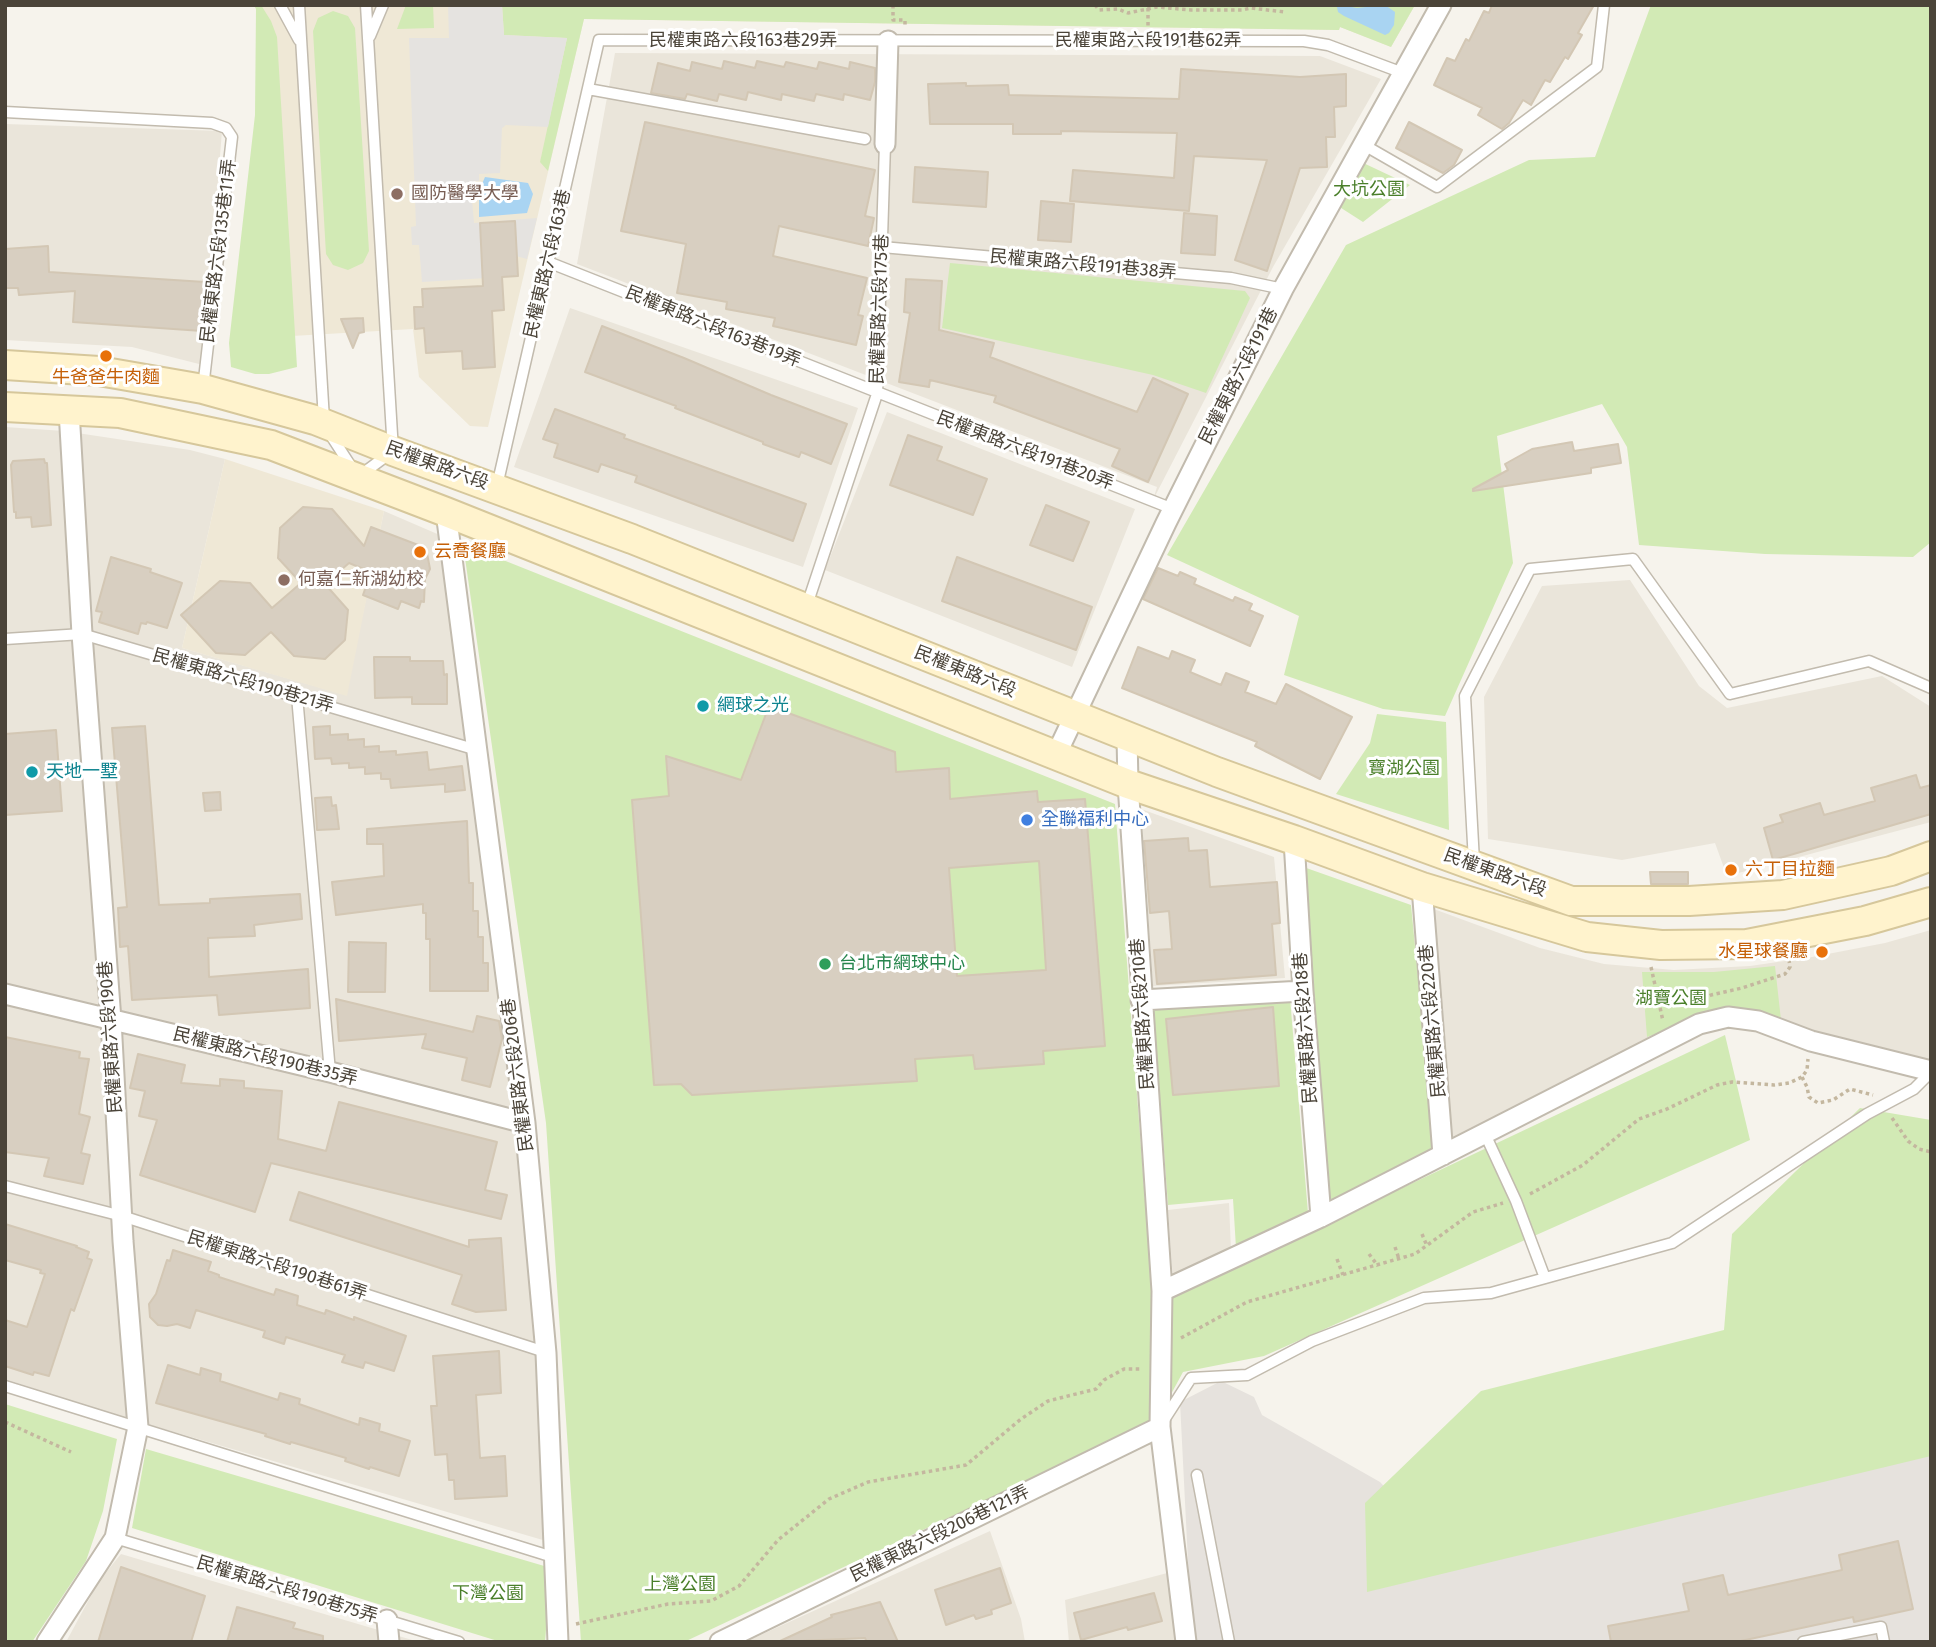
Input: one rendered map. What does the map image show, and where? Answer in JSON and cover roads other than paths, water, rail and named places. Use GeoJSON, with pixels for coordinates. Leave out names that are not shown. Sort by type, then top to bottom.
{"type":"FeatureCollection","features":[{"type":"Feature","properties":{"kind":"main road","name":"民權東路六段"},"geometry":{"type":"LineString","coordinates":[[5,365],[99,371],[203,389],[324,424],[632,539],[1127,737],[1571,901],[1689,901],[1783,895],[1891,871],[1931,856]]}},
{"type":"Feature","properties":{"kind":"main road","name":"民權東路六段"},"geometry":{"type":"LineString","coordinates":[[5,407],[120,413],[271,445],[446,512],[1055,757],[1294,839],[1422,887],[1587,937],[1645,943],[1747,944],[1865,920],[1931,902]]}},
{"type":"Feature","properties":{"kind":"street","name":"民權東路六段191巷"},"geometry":{"type":"LineString","coordinates":[[1055,757],[1173,509],[1283,289],[1441,5]]}},
{"type":"Feature","properties":{"kind":"street","name":"民權東路六段175巷"},"geometry":{"type":"LineString","coordinates":[[885,144],[888,41]]}},
{"type":"Feature","properties":{"kind":"street","name":"民權東路六段190巷"},"geometry":{"type":"LineString","coordinates":[[47,1642],[115,1538],[138,1427],[68,410]]}},
{"type":"Feature","properties":{"kind":"street","name":"民權東路六段206巷"},"geometry":{"type":"LineString","coordinates":[[446,512],[525,1124],[546,1353],[558,1635]]}},
{"type":"Feature","properties":{"kind":"street","name":"民權東路六段210巷"},"geometry":{"type":"LineString","coordinates":[[1127,737],[1141,1000],[1162,1291],[1160,1427],[1185,1642]]}},
{"type":"Feature","properties":{"kind":"street","name":"民權東路六段218巷"},"geometry":{"type":"LineString","coordinates":[[1294,839],[1321,1217]]}},
{"type":"Feature","properties":{"kind":"street","name":"民權東路六段220巷"},"geometry":{"type":"LineString","coordinates":[[1422,887],[1443,1155]]}},
{"type":"Feature","properties":{"kind":"street"},"geometry":{"type":"LineString","coordinates":[[1141,1000],[1303,991]]}},
{"type":"Feature","properties":{"kind":"street","name":"民權東路六段190巷35弄"},"geometry":{"type":"LineString","coordinates":[[5,994],[330,1072],[525,1124]]}},
{"type":"Feature","properties":{"kind":"street"},"geometry":{"type":"LineString","coordinates":[[1162,1291],[1321,1217],[1699,1024],[1728,1017],[1758,1021],[1811,1041],[1931,1071]]}},
{"type":"Feature","properties":{"kind":"street","name":"民權東路六段206巷121弄"},"geometry":{"type":"LineString","coordinates":[[720,1642],[740,1637],[1160,1427]]}},
{"type":"Feature","properties":{"kind":"street"},"geometry":{"type":"LineString","coordinates":[[387,1620],[389,1642]]}},
{"type":"Feature","properties":{"kind":"lane"},"geometry":{"type":"LineString","coordinates":[[280,5],[301,43]]}},
{"type":"Feature","properties":{"kind":"lane"},"geometry":{"type":"LineString","coordinates":[[299,5],[324,424],[358,477],[393,451],[366,5]]}},
{"type":"Feature","properties":{"kind":"lane"},"geometry":{"type":"LineString","coordinates":[[368,39],[383,5]]}},
{"type":"Feature","properties":{"kind":"lane"},"geometry":{"type":"LineString","coordinates":[[1364,145],[1437,187],[1597,68],[1604,5]]}},
{"type":"Feature","properties":{"kind":"lane","name":"民權東路六段163巷29弄"},"geometry":{"type":"LineString","coordinates":[[599,40],[888,41]]}},
{"type":"Feature","properties":{"kind":"lane","name":"民權東路六段163巷"},"geometry":{"type":"LineString","coordinates":[[496,488],[599,40]]}},
{"type":"Feature","properties":{"kind":"lane","name":"民權東路六段191巷62弄"},"geometry":{"type":"LineString","coordinates":[[888,41],[1304,41],[1328,45],[1403,73]]}},
{"type":"Feature","properties":{"kind":"lane"},"geometry":{"type":"LineString","coordinates":[[588,89],[865,139]]}},
{"type":"Feature","properties":{"kind":"lane","name":"民權東路六段135巷11弄"},"geometry":{"type":"LineString","coordinates":[[5,112],[212,123],[226,128],[232,137],[203,389]]}},
{"type":"Feature","properties":{"kind":"lane","name":"民權東路六段175巷"},"geometry":{"type":"LineString","coordinates":[[806,608],[877,394],[885,144]]}},
{"type":"Feature","properties":{"kind":"lane","name":"民權東路六段191巷38弄"},"geometry":{"type":"LineString","coordinates":[[882,247],[1231,278],[1283,289]]}},
{"type":"Feature","properties":{"kind":"lane","name":"民權東路六段163巷19弄"},"geometry":{"type":"LineString","coordinates":[[548,261],[877,394]]}},
{"type":"Feature","properties":{"kind":"lane","name":"民權東路六段191巷20弄"},"geometry":{"type":"LineString","coordinates":[[877,394],[1173,509]]}},
{"type":"Feature","properties":{"kind":"lane"},"geometry":{"type":"LineString","coordinates":[[1474,866],[1465,696],[1531,569],[1633,559],[1730,694],[1868,661],[1931,688]]}},
{"type":"Feature","properties":{"kind":"lane","name":"民權東路六段190巷21弄"},"geometry":{"type":"LineString","coordinates":[[5,639],[82,634],[478,750]]}},
{"type":"Feature","properties":{"kind":"lane"},"geometry":{"type":"LineString","coordinates":[[297,696],[330,1072]]}},
{"type":"Feature","properties":{"kind":"lane"},"geometry":{"type":"LineString","coordinates":[[1160,1427],[1191,1378],[1247,1375],[1312,1341],[1424,1298],[1491,1293],[1672,1243],[1867,1114],[1914,1089],[1931,1071]]}},
{"type":"Feature","properties":{"kind":"lane"},"geometry":{"type":"LineString","coordinates":[[1485,1134],[1516,1201],[1545,1278]]}},
{"type":"Feature","properties":{"kind":"lane","name":"民權東路六段190巷61弄"},"geometry":{"type":"LineString","coordinates":[[5,1186],[122,1216],[546,1353]]}},
{"type":"Feature","properties":{"kind":"lane"},"geometry":{"type":"LineString","coordinates":[[5,1386],[556,1558]]}},
{"type":"Feature","properties":{"kind":"lane"},"geometry":{"type":"LineString","coordinates":[[1197,1475],[1229,1642]]}},
{"type":"Feature","properties":{"kind":"lane","name":"民權東路六段190巷75弄"},"geometry":{"type":"LineString","coordinates":[[115,1538],[459,1642]]}},
{"type":"Feature","properties":{"kind":"lane"},"geometry":{"type":"LineString","coordinates":[[1803,1642],[1881,1627],[1884,1642]]}},
{"type":"Feature","properties":{"kind":"water"},"geometry":{"type":"Polygon","coordinates":[[[1340,5],[1357,8],[1385,5],[1395,12],[1394,25],[1385,35],[1338,12],[1337,7],[1340,5]]]}},
{"type":"Feature","properties":{"kind":"water"},"geometry":{"type":"Polygon","coordinates":[[[485,177],[528,183],[533,194],[527,213],[479,217],[479,191],[485,177]]]}},
{"type":"Feature","properties":{"kind":"place","name":"國防醫學大學"},"geometry":{"type":"Point","coordinates":[397,194]}},
{"type":"Feature","properties":{"kind":"place","name":"牛爸爸牛肉麵"},"geometry":{"type":"Point","coordinates":[106,356]}},
{"type":"Feature","properties":{"kind":"place","name":"云喬餐廳"},"geometry":{"type":"Point","coordinates":[420,552]}},
{"type":"Feature","properties":{"kind":"place","name":"何嘉仁新湖幼校"},"geometry":{"type":"Point","coordinates":[284,580]}},
{"type":"Feature","properties":{"kind":"place","name":"網球之光"},"geometry":{"type":"Point","coordinates":[703,706]}},
{"type":"Feature","properties":{"kind":"place","name":"天地一墅"},"geometry":{"type":"Point","coordinates":[32,772]}},
{"type":"Feature","properties":{"kind":"place","name":"全聯福利中心"},"geometry":{"type":"Point","coordinates":[1027,820]}},
{"type":"Feature","properties":{"kind":"place","name":"六丁目拉麵"},"geometry":{"type":"Point","coordinates":[1731,870]}},
{"type":"Feature","properties":{"kind":"place","name":"水星球餐廳"},"geometry":{"type":"Point","coordinates":[1822,952]}},
{"type":"Feature","properties":{"kind":"place","name":"台北市網球中心"},"geometry":{"type":"Point","coordinates":[825,964]}},
{"type":"Feature","properties":{"kind":"park label","name":"大坑公園"},"geometry":{"type":"Point","coordinates":[1369,190]}},
{"type":"Feature","properties":{"kind":"park label","name":"寶湖公園"},"geometry":{"type":"Point","coordinates":[1404,769]}},
{"type":"Feature","properties":{"kind":"park label","name":"湖寶公園"},"geometry":{"type":"Point","coordinates":[1671,999]}},
{"type":"Feature","properties":{"kind":"park label","name":"上灣公園"},"geometry":{"type":"Point","coordinates":[680,1585]}},
{"type":"Feature","properties":{"kind":"park label","name":"下灣公園"},"geometry":{"type":"Point","coordinates":[488,1594]}}]}
